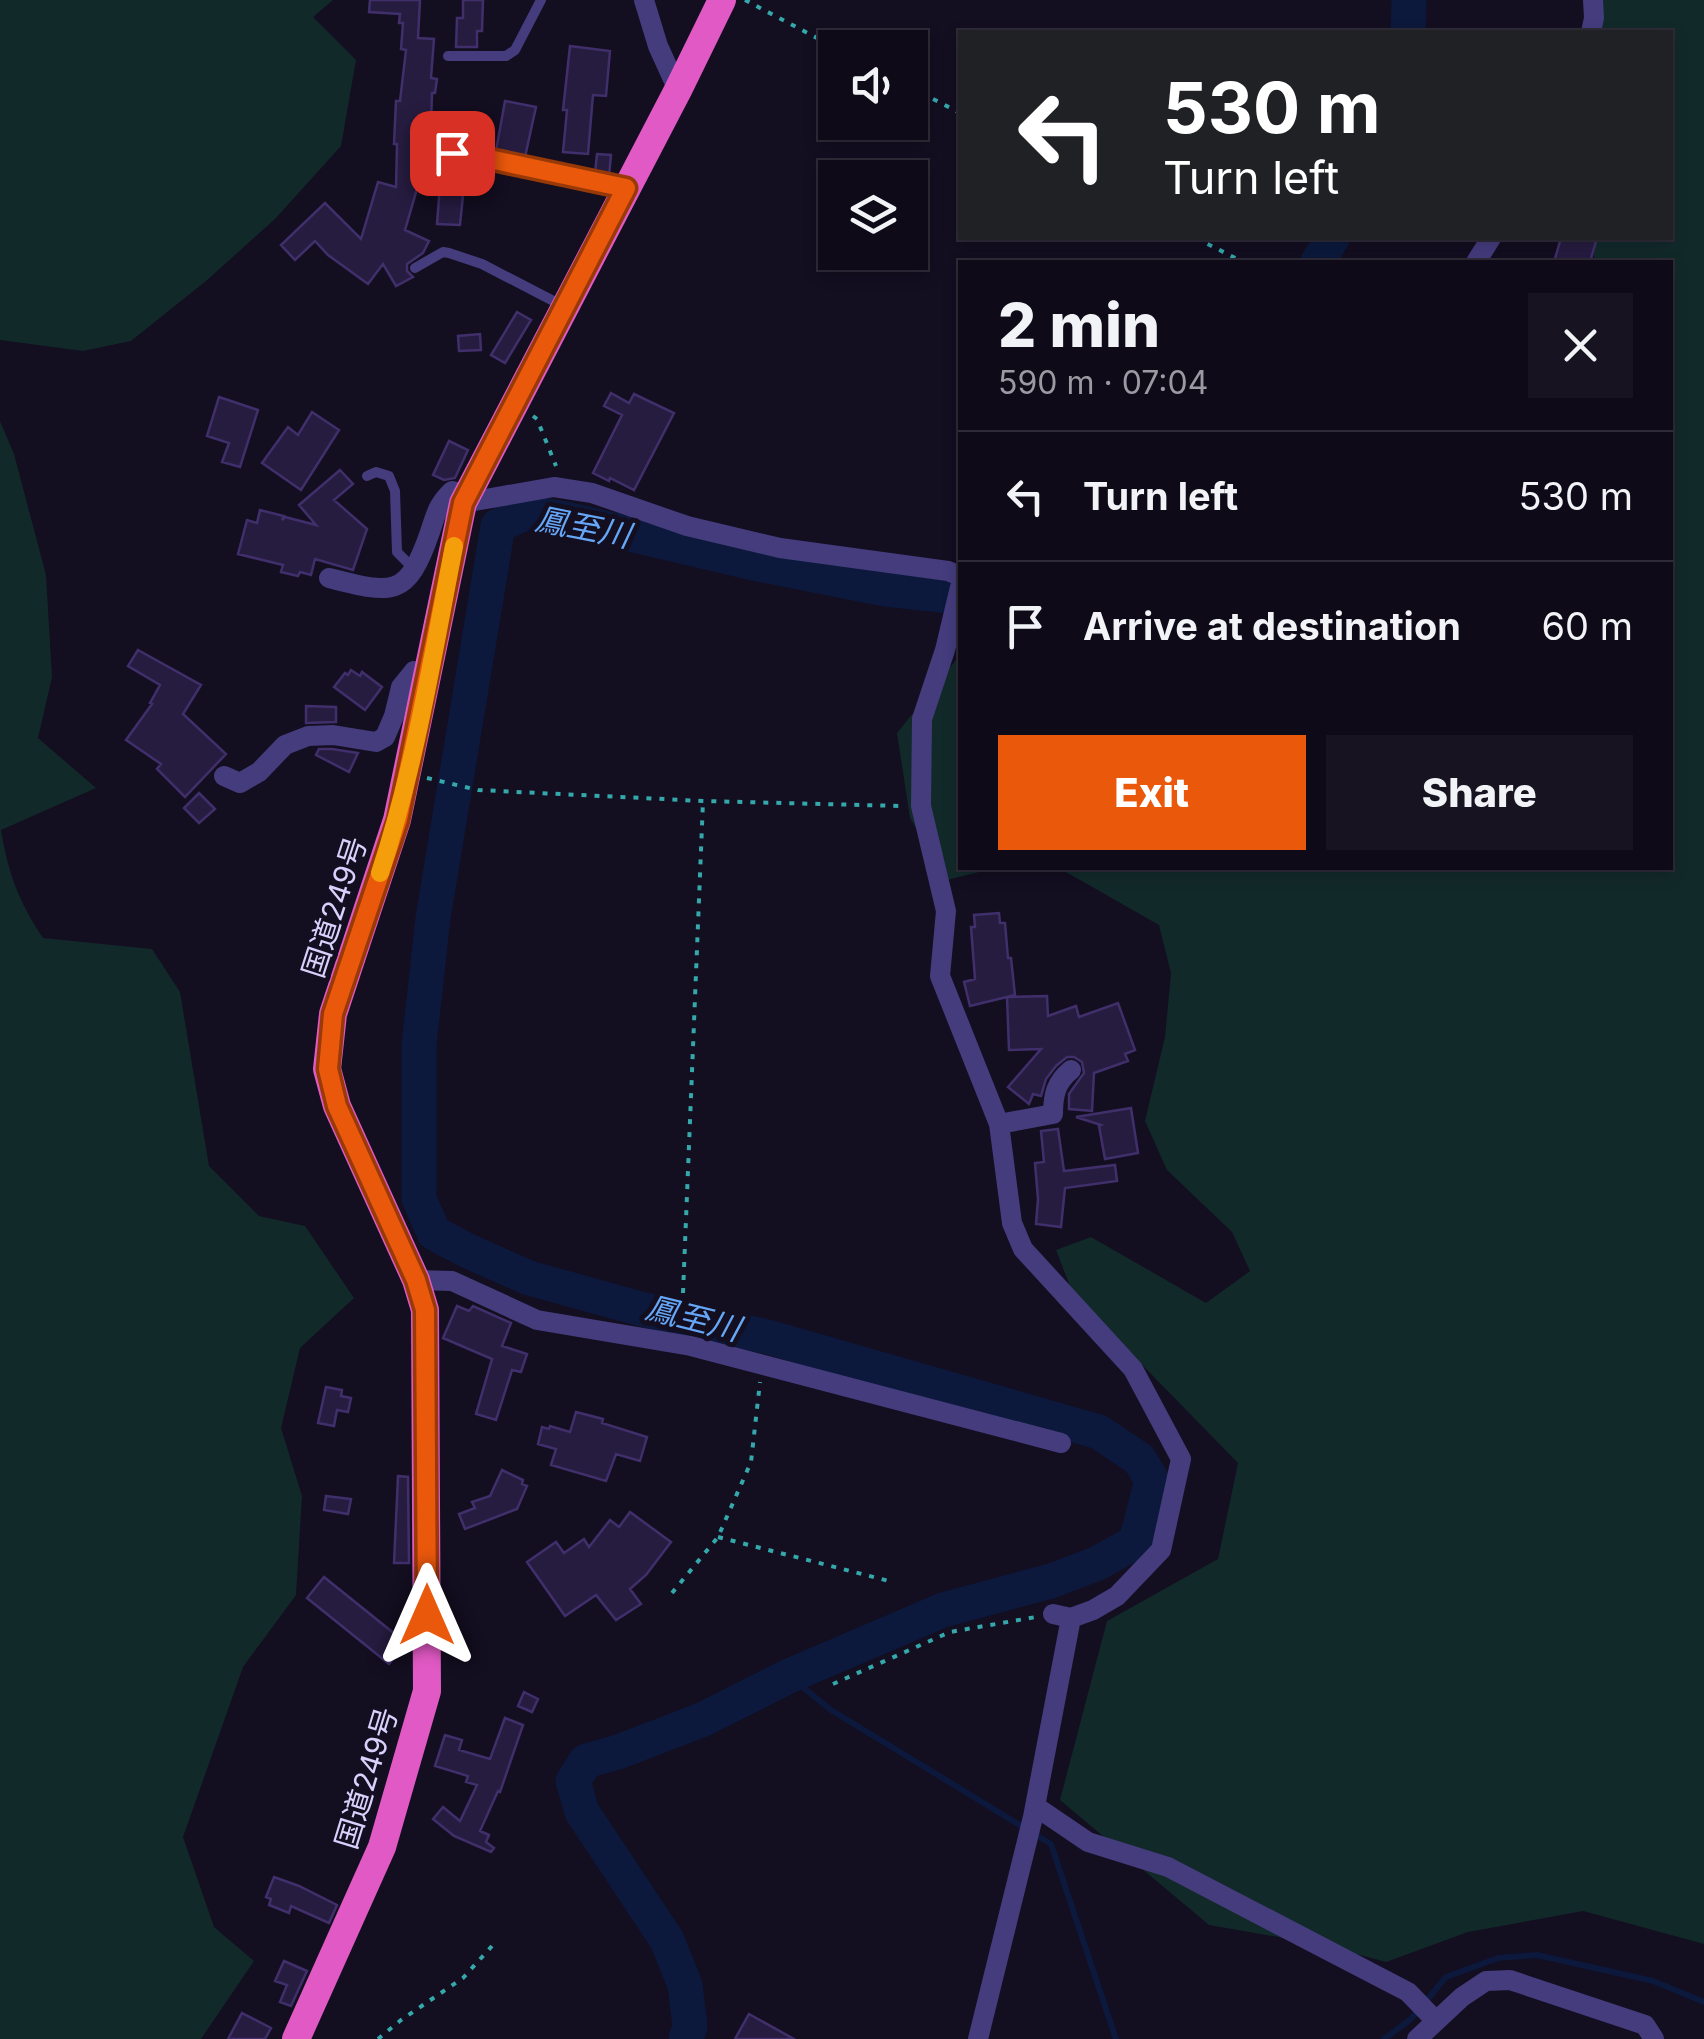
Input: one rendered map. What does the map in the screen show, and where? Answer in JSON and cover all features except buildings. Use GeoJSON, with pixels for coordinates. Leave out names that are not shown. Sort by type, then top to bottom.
{"type":"FeatureCollection","features":[{"type":"Feature","properties":{"kind":"highway","name":"国道249号"},"geometry":{"type":"LineString","coordinates":[[296,2039],[382,1847],[427,1691],[425,1310],[416,1280],[337,1106],[328,1069],[333,1014],[398,820],[465,499],[722,0]]}},
{"type":"Feature","properties":{"kind":"street"},"geometry":{"type":"LineString","coordinates":[[644,0],[658,46],[678,90]]}},
{"type":"Feature","properties":{"kind":"street"},"geometry":{"type":"LineString","coordinates":[[1591,30],[1593,0]]}},
{"type":"Feature","properties":{"kind":"street"},"geometry":{"type":"LineString","coordinates":[[330,578],[374,589],[389,590],[402,584],[422,555],[441,502],[452,492],[465,499],[554,487],[592,493],[687,526],[780,548],[958,575]]}},
{"type":"Feature","properties":{"kind":"street"},"geometry":{"type":"LineString","coordinates":[[958,595],[922,720],[921,806],[946,910],[940,976],[999,1124],[1012,1223],[1022,1249],[1133,1369],[1180,1459],[1161,1550],[1117,1596],[1093,1610],[1062,1616],[1034,1812],[978,2039]]}},
{"type":"Feature","properties":{"kind":"street"},"geometry":{"type":"LineString","coordinates":[[224,776],[240,783],[259,772],[286,745],[308,736],[352,736],[376,742],[385,738],[401,687],[414,671],[428,674]]}},
{"type":"Feature","properties":{"kind":"street"},"geometry":{"type":"LineString","coordinates":[[999,1124],[1053,1114],[1056,1088],[1071,1070]]}},
{"type":"Feature","properties":{"kind":"street"},"geometry":{"type":"LineString","coordinates":[[416,1280],[452,1281],[536,1320],[692,1346],[1061,1443]]}},
{"type":"Feature","properties":{"kind":"street"},"geometry":{"type":"LineString","coordinates":[[1034,1812],[1088,1842],[1168,1868],[1391,1983],[1413,1997],[1434,2018]]}},
{"type":"Feature","properties":{"kind":"street"},"geometry":{"type":"LineString","coordinates":[[1417,2039],[1434,2018],[1486,1981],[1510,1980],[1645,2025],[1654,2039]]}},
{"type":"Feature","properties":{"kind":"lane"},"geometry":{"type":"LineString","coordinates":[[448,56],[506,56],[515,50],[541,0]]}},
{"type":"Feature","properties":{"kind":"lane"},"geometry":{"type":"LineString","coordinates":[[452,153],[626,188]]}},
{"type":"Feature","properties":{"kind":"lane"},"geometry":{"type":"LineString","coordinates":[[415,268],[443,252],[449,253],[482,264],[564,306]]}},
{"type":"Feature","properties":{"kind":"lane"},"geometry":{"type":"LineString","coordinates":[[367,476],[376,472],[388,476],[395,492],[397,552],[409,564],[422,555]]}},
{"type":"Feature","properties":{"kind":"path"},"geometry":{"type":"LineString","coordinates":[[746,0],[818,38]]}},
{"type":"Feature","properties":{"kind":"path"},"geometry":{"type":"LineString","coordinates":[[928,96],[958,112]]}},
{"type":"Feature","properties":{"kind":"path"},"geometry":{"type":"LineString","coordinates":[[1200,240],[1239,260]]}},
{"type":"Feature","properties":{"kind":"path"},"geometry":{"type":"LineString","coordinates":[[514,402],[537,419],[566,489]]}},
{"type":"Feature","properties":{"kind":"path"},"geometry":{"type":"LineString","coordinates":[[408,773],[478,790],[921,806]]}},
{"type":"Feature","properties":{"kind":"path"},"geometry":{"type":"LineString","coordinates":[[683,1292],[703,801]]}},
{"type":"Feature","properties":{"kind":"path"},"geometry":{"type":"LineString","coordinates":[[672,1593],[718,1537],[752,1462],[764,1364]]}},
{"type":"Feature","properties":{"kind":"path"},"geometry":{"type":"LineString","coordinates":[[718,1537],[889,1581]]}},
{"type":"Feature","properties":{"kind":"path"},"geometry":{"type":"LineString","coordinates":[[833,1684],[950,1632],[1062,1616]]}},
{"type":"Feature","properties":{"kind":"path"},"geometry":{"type":"LineString","coordinates":[[378,2039],[463,1978],[492,1946]]}},
{"type":"Feature","properties":{"kind":"green space"},"geometry":{"type":"Polygon","coordinates":[[[0,0],[333,0],[313,17],[356,60],[341,146],[275,219],[131,341],[83,351],[0,340],[0,0]]]}},
{"type":"Feature","properties":{"kind":"green space"},"geometry":{"type":"Polygon","coordinates":[[[1587,0],[1704,0],[1704,1944],[1583,1911],[1468,1932],[1386,1962],[1319,1944],[1209,1925],[1060,1800],[1107,1621],[1218,1559],[1238,1463],[1073,1294],[1056,1250],[1091,1237],[1206,1303],[1250,1271],[1232,1232],[1167,1170],[1145,1121],[1165,1037],[1171,973],[1159,925],[1063,870],[1673,870],[1673,260],[1594,260],[1594,240],[1673,240],[1673,30],[1584,30],[1587,0]]]}},
{"type":"Feature","properties":{"kind":"green space"},"geometry":{"type":"Polygon","coordinates":[[[0,421],[14,454],[46,575],[52,677],[38,738],[96,788],[1,830],[16,887],[43,938],[152,949],[180,992],[209,1166],[259,1216],[305,1226],[354,1298],[300,1348],[281,1428],[302,1496],[296,1595],[243,1667],[183,1837],[214,1927],[254,1961],[201,2039],[0,2039],[0,421]]]}},
{"type":"Feature","properties":{"kind":"green space"},"geometry":{"type":"Polygon","coordinates":[[[958,657],[958,870],[987,870],[947,880],[910,818],[897,733],[958,657]]]}},
{"type":"Feature","properties":{"kind":"waterway","name":"鳳至川"},"geometry":{"type":"LineString","coordinates":[[1408,30],[1409,0]]}},
{"type":"Feature","properties":{"kind":"waterway","name":"鳳至川"},"geometry":{"type":"LineString","coordinates":[[1319,260],[1331,240]]}},
{"type":"Feature","properties":{"kind":"waterway","name":"鳳至川"},"geometry":{"type":"LineString","coordinates":[[686,2039],[690,2026],[685,1985],[667,1940],[582,1812],[573,1781],[586,1761],[704,1719],[789,1676],[943,1610],[1051,1581],[1096,1564],[1136,1542],[1152,1480],[1139,1459],[1099,1432],[768,1337],[641,1309],[529,1278],[434,1233],[419,1199],[419,1045],[433,918],[498,526],[526,512],[885,589],[958,597]]}},
{"type":"Feature","properties":{"kind":"waterway"},"geometry":{"type":"LineString","coordinates":[[789,1676],[831,1710],[1051,1844],[1116,2039]]}},
{"type":"Feature","properties":{"kind":"waterway"},"geometry":{"type":"LineString","coordinates":[[1384,2039],[1411,2019],[1446,1977],[1498,1958],[1537,1955],[1653,1981],[1704,2002]]}},
{"type":"Feature","properties":{"kind":"slow traffic"},"geometry":{"type":"LineString","coordinates":[[380,873],[398,820],[454,546]]}},
{"type":"Feature","properties":{"kind":"route"},"geometry":{"type":"LineString","coordinates":[[427,1615],[425,1310],[416,1280],[337,1106],[328,1069],[333,1014],[398,820],[463,503],[626,188],[452,153]]}}]}
